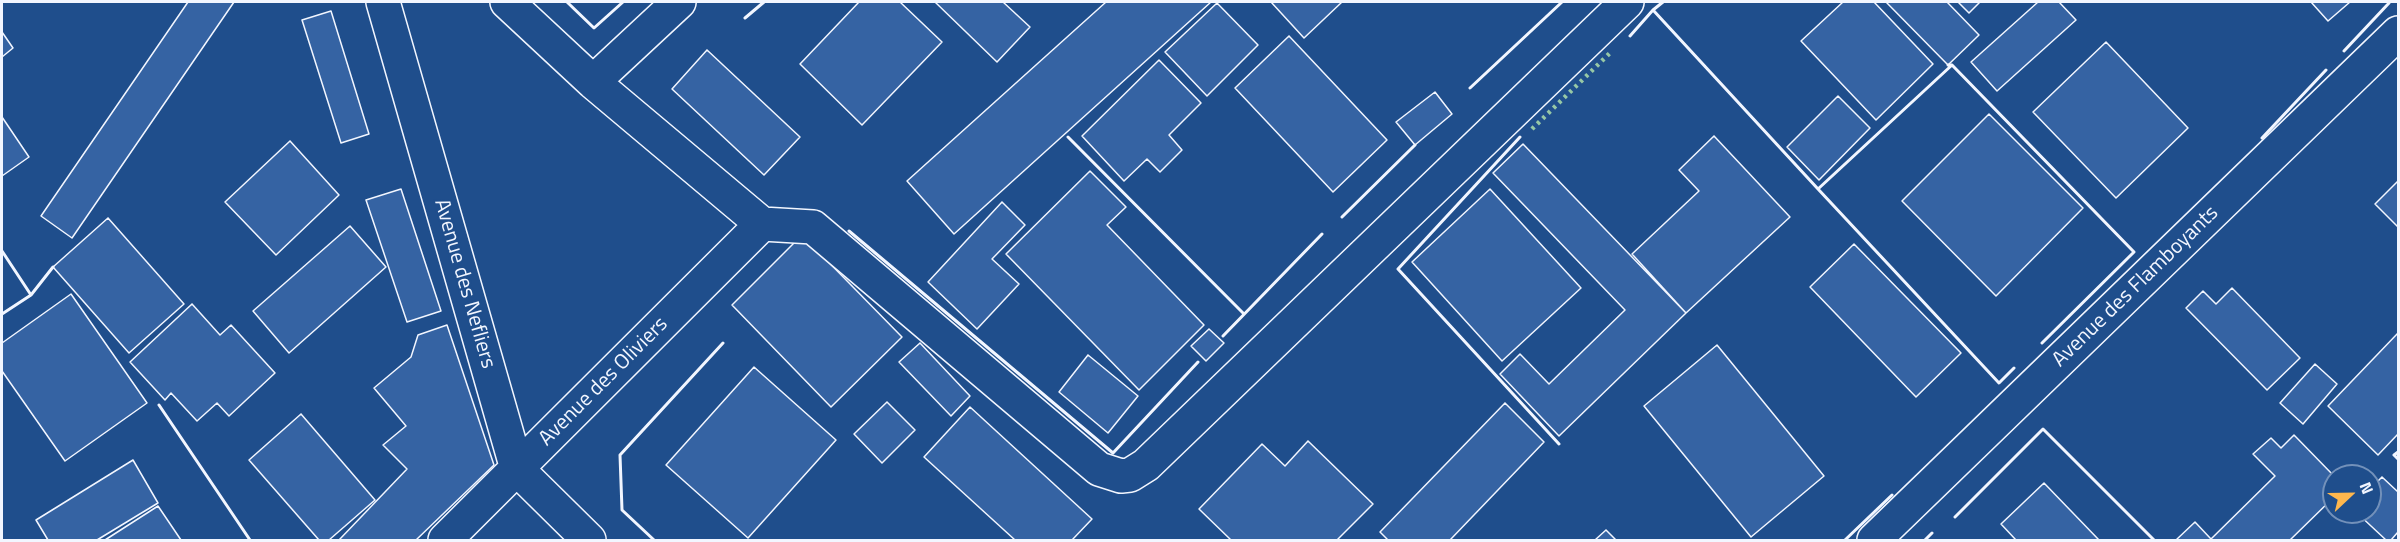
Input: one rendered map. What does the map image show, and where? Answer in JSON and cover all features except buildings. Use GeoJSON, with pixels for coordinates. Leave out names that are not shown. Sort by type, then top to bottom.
{"type":"FeatureCollection","features":[{"type":"Feature","properties":{"kind":"street","name":"Avenue des Nefliers"},"geometry":{"type":"LineString","coordinates":[[383,2],[517,469],[589,540]]}},
{"type":"Feature","properties":{"kind":"street"},"geometry":{"type":"LineString","coordinates":[[507,2],[592,81],[762,224],[813,227],[1099,469],[1121,476],[1146,465],[1627,2]]}},
{"type":"Feature","properties":{"kind":"street"},"geometry":{"type":"LineString","coordinates":[[592,81],[678,2]]}},
{"type":"Feature","properties":{"kind":"street","name":"Avenue des Flamboyants"},"geometry":{"type":"LineString","coordinates":[[1874,540],[2398,33]]}},
{"type":"Feature","properties":{"kind":"street","name":"Avenue des Oliviers"},"geometry":{"type":"LineString","coordinates":[[445,540],[762,224]]}},
{"type":"Feature","properties":{"kind":"hedge"},"geometry":{"type":"LineString","coordinates":[[1532,129],[1610,53]]}},
{"type":"Feature","properties":{"kind":"wall"},"geometry":{"type":"LineString","coordinates":[[567,2],[594,28],[623,2]]}},
{"type":"Feature","properties":{"kind":"wall"},"geometry":{"type":"LineString","coordinates":[[745,18],[764,2]]}},
{"type":"Feature","properties":{"kind":"wall"},"geometry":{"type":"LineString","coordinates":[[1470,88],[1562,2]]}},
{"type":"Feature","properties":{"kind":"wall"},"geometry":{"type":"LineString","coordinates":[[1663,2],[1653,10],[1818,189],[1952,65],[1948,65]]}},
{"type":"Feature","properties":{"kind":"wall"},"geometry":{"type":"LineString","coordinates":[[2344,51],[2388,2]]}},
{"type":"Feature","properties":{"kind":"wall"},"geometry":{"type":"LineString","coordinates":[[1630,36],[1653,10]]}},
{"type":"Feature","properties":{"kind":"wall"},"geometry":{"type":"LineString","coordinates":[[1952,65],[2134,252],[2042,343]]}},
{"type":"Feature","properties":{"kind":"wall"},"geometry":{"type":"LineString","coordinates":[[2262,138],[2326,70]]}},
{"type":"Feature","properties":{"kind":"wall"},"geometry":{"type":"LineString","coordinates":[[1068,137],[1244,314]]}},
{"type":"Feature","properties":{"kind":"wall"},"geometry":{"type":"LineString","coordinates":[[1520,137],[1398,269],[1559,444]]}},
{"type":"Feature","properties":{"kind":"wall"},"geometry":{"type":"LineString","coordinates":[[1342,217],[1415,145]]}},
{"type":"Feature","properties":{"kind":"wall"},"geometry":{"type":"LineString","coordinates":[[1818,189],[1999,383],[2014,368]]}},
{"type":"Feature","properties":{"kind":"wall"},"geometry":{"type":"LineString","coordinates":[[849,231],[1113,453],[1198,362]]}},
{"type":"Feature","properties":{"kind":"wall"},"geometry":{"type":"LineString","coordinates":[[1223,336],[1322,234]]}},
{"type":"Feature","properties":{"kind":"wall"},"geometry":{"type":"LineString","coordinates":[[2,251],[31,295]]}},
{"type":"Feature","properties":{"kind":"wall"},"geometry":{"type":"LineString","coordinates":[[2,314],[31,295],[53,267]]}},
{"type":"Feature","properties":{"kind":"wall"},"geometry":{"type":"LineString","coordinates":[[654,540],[622,510],[620,455],[723,343]]}},
{"type":"Feature","properties":{"kind":"wall"},"geometry":{"type":"LineString","coordinates":[[159,405],[250,540]]}},
{"type":"Feature","properties":{"kind":"wall"},"geometry":{"type":"LineString","coordinates":[[1955,517],[2043,429],[2154,540]]}},
{"type":"Feature","properties":{"kind":"wall"},"geometry":{"type":"LineString","coordinates":[[2398,452],[2394,455],[2398,459]]}},
{"type":"Feature","properties":{"kind":"wall"},"geometry":{"type":"LineString","coordinates":[[1845,540],[1892,495]]}},
{"type":"Feature","properties":{"kind":"wall"},"geometry":{"type":"LineString","coordinates":[[1925,540],[1932,533]]}}]}
